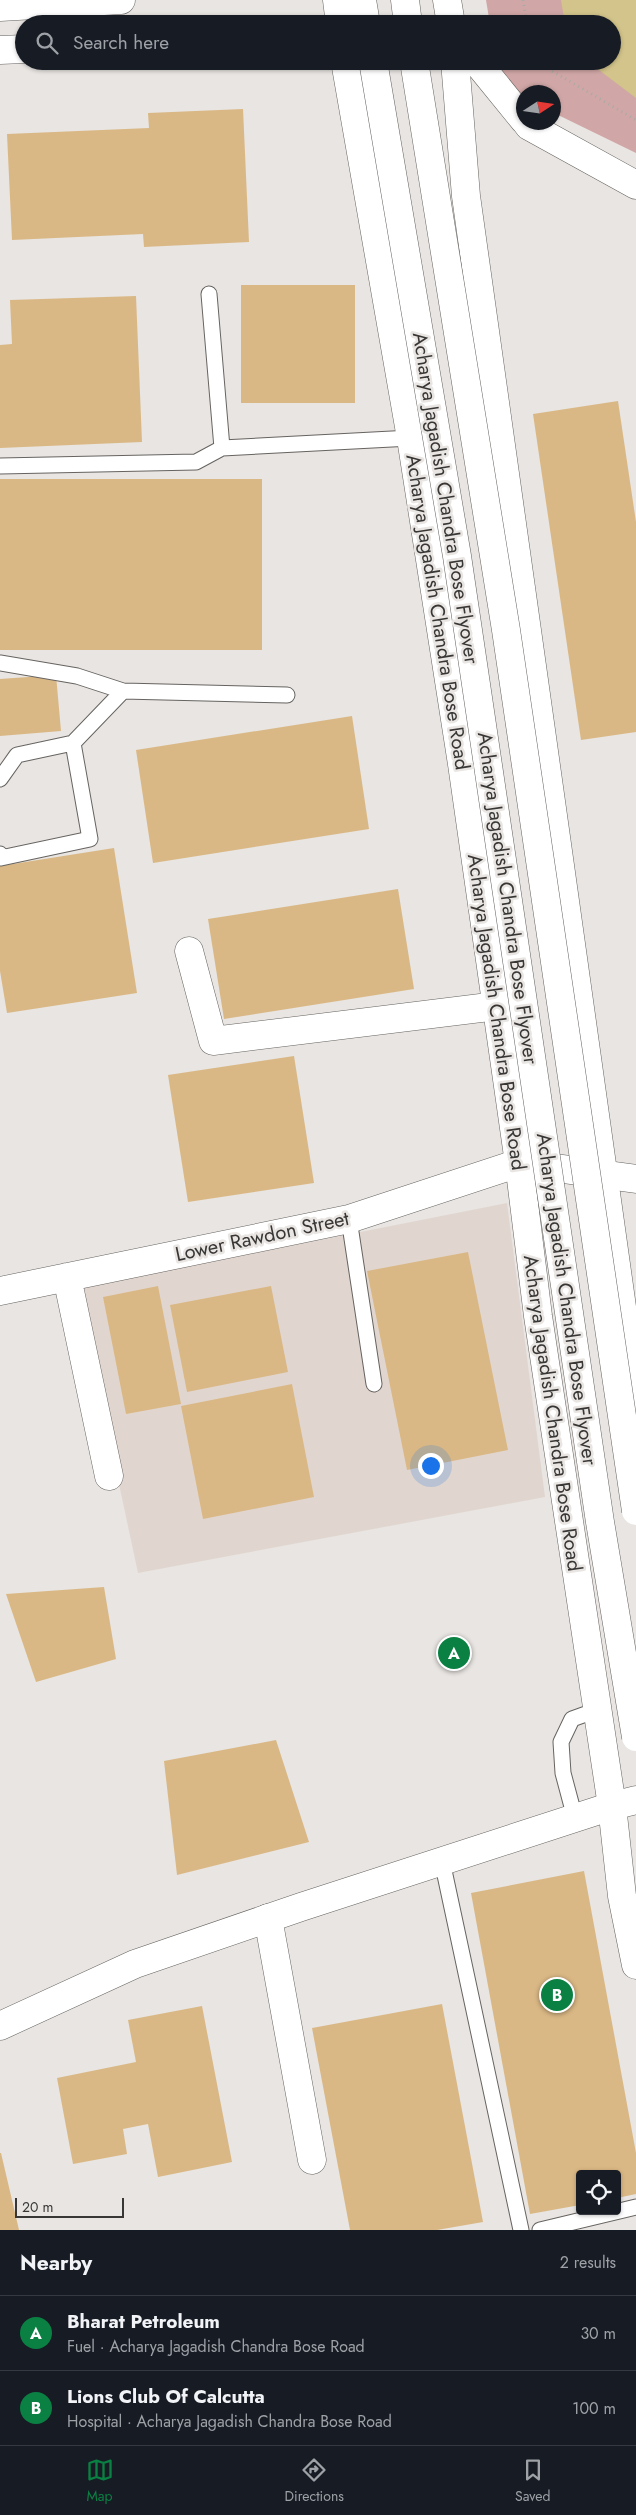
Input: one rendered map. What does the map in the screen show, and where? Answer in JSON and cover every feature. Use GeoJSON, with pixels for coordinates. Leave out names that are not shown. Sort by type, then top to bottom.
{"type":"FeatureCollection","features":[{"type":"Feature","properties":{"kind":"main road"},"geometry":{"type":"LineString","coordinates":[[0,7],[121,0]]}},
{"type":"Feature","properties":{"kind":"main road"},"geometry":{"type":"LineString","coordinates":[[337,0],[339,15]]}},
{"type":"Feature","properties":{"kind":"main road"},"geometry":{"type":"LineString","coordinates":[[362,0],[364,15]]}},
{"type":"Feature","properties":{"kind":"main road"},"geometry":{"type":"LineString","coordinates":[[405,0],[407,15]]}},
{"type":"Feature","properties":{"kind":"main road"},"geometry":{"type":"LineString","coordinates":[[447,0],[450,15]]}},
{"type":"Feature","properties":{"kind":"main road"},"geometry":{"type":"LineString","coordinates":[[0,50],[15,49]]}},
{"type":"Feature","properties":{"kind":"main road","name":"Acharya Jagadish Chandra Bose Road"},"geometry":{"type":"LineString","coordinates":[[347,70],[410,438],[462,764],[519,1163],[538,1316],[597,1710],[624,1803],[622,1896],[636,1965]]}},
{"type":"Feature","properties":{"kind":"main road","name":"Acharya Jagadish Chandra Bose Flyover"},"geometry":{"type":"LineString","coordinates":[[375,70],[457,556],[600,1522],[636,1737]]}},
{"type":"Feature","properties":{"kind":"main road","name":"Acharya Jagadish Chandra Bose Flyover"},"geometry":{"type":"LineString","coordinates":[[415,70],[506,630],[636,1511]]}},
{"type":"Feature","properties":{"kind":"main road"},"geometry":{"type":"LineString","coordinates":[[456,70],[466,196],[636,1407]]}},
{"type":"Feature","properties":{"kind":"main road"},"geometry":{"type":"LineString","coordinates":[[483,70],[516,110]]}},
{"type":"Feature","properties":{"kind":"main road"},"geometry":{"type":"LineString","coordinates":[[536,130],[636,185]]}},
{"type":"Feature","properties":{"kind":"main road"},"geometry":{"type":"LineString","coordinates":[[189,951],[213,1041],[497,1006]]}},
{"type":"Feature","properties":{"kind":"main road"},"geometry":{"type":"LineString","coordinates":[[519,1163],[636,1179]]}},
{"type":"Feature","properties":{"kind":"main road","name":"Lower Rawdon Street"},"geometry":{"type":"LineString","coordinates":[[0,1291],[181,1252],[349,1219],[519,1163]]}},
{"type":"Feature","properties":{"kind":"main road"},"geometry":{"type":"LineString","coordinates":[[67,1278],[109,1476]]}},
{"type":"Feature","properties":{"kind":"main road"},"geometry":{"type":"LineString","coordinates":[[0,2026],[135,1964],[268,1918],[624,1803]]}},
{"type":"Feature","properties":{"kind":"main road"},"geometry":{"type":"LineString","coordinates":[[268,1918],[312,2160]]}},
{"type":"Feature","properties":{"kind":"lane"},"geometry":{"type":"LineString","coordinates":[[209,294],[222,448]]}},
{"type":"Feature","properties":{"kind":"lane"},"geometry":{"type":"LineString","coordinates":[[0,466],[196,462],[222,448],[410,438]]}},
{"type":"Feature","properties":{"kind":"lane"},"geometry":{"type":"LineString","coordinates":[[0,663],[53,674],[77,676],[123,690],[287,695]]}},
{"type":"Feature","properties":{"kind":"lane"},"geometry":{"type":"LineString","coordinates":[[0,779],[17,755],[73,743],[123,690]]}},
{"type":"Feature","properties":{"kind":"lane"},"geometry":{"type":"LineString","coordinates":[[0,854],[1,858],[90,839],[73,743]]}},
{"type":"Feature","properties":{"kind":"lane"},"geometry":{"type":"LineString","coordinates":[[349,1219],[374,1384]]}},
{"type":"Feature","properties":{"kind":"lane"},"geometry":{"type":"LineString","coordinates":[[575,1818],[563,1773],[561,1742],[572,1720],[597,1710]]}},
{"type":"Feature","properties":{"kind":"lane"},"geometry":{"type":"LineString","coordinates":[[442,1862],[521,2230]]}},
{"type":"Feature","properties":{"kind":"lane"},"geometry":{"type":"LineString","coordinates":[[540,2230],[636,2208]]}},
{"type":"Feature","properties":{"kind":"path"},"geometry":{"type":"LineString","coordinates":[[523,0],[526,15]]}},
{"type":"Feature","properties":{"kind":"path"},"geometry":{"type":"LineString","coordinates":[[550,70],[636,120]]}},
{"type":"Feature","properties":{"kind":"shaded area"},"geometry":{"type":"Polygon","coordinates":[[[486,0],[636,0],[636,153],[561,116],[561,85],[516,85],[516,96],[501,88],[498,70],[621,70],[621,15],[488,15],[486,0]]]}},
{"type":"Feature","properties":{"kind":"shaded area"},"geometry":{"type":"Polygon","coordinates":[[[561,0],[636,0],[636,98],[599,70],[621,70],[621,15],[564,15],[561,0]]]}},
{"type":"Feature","properties":{"kind":"shaded area"},"geometry":{"type":"Polygon","coordinates":[[[507,1203],[545,1497],[138,1573],[77,1288],[507,1203]]]}},
{"type":"Feature","properties":{"kind":"building"},"geometry":{"type":"Polygon","coordinates":[[[243,109],[249,242],[144,247],[143,234],[12,240],[7,134],[149,128],[148,113],[243,109]]]}},
{"type":"Feature","properties":{"kind":"building"},"geometry":{"type":"Polygon","coordinates":[[[241,285],[355,285],[355,403],[241,403],[241,285]]]}},
{"type":"Feature","properties":{"kind":"building"},"geometry":{"type":"Polygon","coordinates":[[[136,296],[142,442],[0,448],[0,345],[12,344],[10,300],[136,296]]]}},
{"type":"Feature","properties":{"kind":"building"},"geometry":{"type":"Polygon","coordinates":[[[618,401],[636,522],[636,732],[581,740],[533,414],[618,401]]]}},
{"type":"Feature","properties":{"kind":"building"},"geometry":{"type":"Polygon","coordinates":[[[0,479],[262,479],[262,650],[0,650],[0,479]]]}},
{"type":"Feature","properties":{"kind":"building"},"geometry":{"type":"Polygon","coordinates":[[[56,675],[61,731],[0,736],[0,679],[56,675]]]}},
{"type":"Feature","properties":{"kind":"building"},"geometry":{"type":"Polygon","coordinates":[[[352,716],[369,829],[153,863],[136,750],[352,716]]]}},
{"type":"Feature","properties":{"kind":"building"},"geometry":{"type":"Polygon","coordinates":[[[114,848],[137,993],[7,1013],[0,971],[0,866],[114,848]]]}},
{"type":"Feature","properties":{"kind":"building"},"geometry":{"type":"Polygon","coordinates":[[[398,889],[414,989],[224,1019],[208,919],[398,889]]]}},
{"type":"Feature","properties":{"kind":"building"},"geometry":{"type":"Polygon","coordinates":[[[294,1056],[314,1183],[188,1202],[168,1075],[294,1056]]]}},
{"type":"Feature","properties":{"kind":"building"},"geometry":{"type":"Polygon","coordinates":[[[468,1252],[508,1450],[407,1470],[367,1271],[468,1252]]]}},
{"type":"Feature","properties":{"kind":"building"},"geometry":{"type":"Polygon","coordinates":[[[158,1286],[181,1404],[126,1414],[103,1297],[158,1286]]]}},
{"type":"Feature","properties":{"kind":"building"},"geometry":{"type":"Polygon","coordinates":[[[271,1286],[288,1372],[187,1392],[170,1305],[271,1286]]]}},
{"type":"Feature","properties":{"kind":"building"},"geometry":{"type":"Polygon","coordinates":[[[292,1384],[314,1497],[203,1519],[181,1406],[292,1384]]]}},
{"type":"Feature","properties":{"kind":"building"},"geometry":{"type":"Polygon","coordinates":[[[104,1587],[116,1659],[36,1682],[6,1594],[104,1587]]]}},
{"type":"Feature","properties":{"kind":"building"},"geometry":{"type":"Polygon","coordinates":[[[276,1740],[309,1842],[177,1875],[164,1761],[276,1740]]]}},
{"type":"Feature","properties":{"kind":"building"},"geometry":{"type":"Polygon","coordinates":[[[584,1871],[636,2153],[636,2194],[621,2197],[621,2170],[576,2170],[576,2206],[530,2214],[471,1893],[584,1871]]]}},
{"type":"Feature","properties":{"kind":"building"},"geometry":{"type":"Polygon","coordinates":[[[442,2004],[483,2222],[437,2230],[350,2230],[312,2028],[442,2004]]]}},
{"type":"Feature","properties":{"kind":"building"},"geometry":{"type":"Polygon","coordinates":[[[202,2006],[232,2162],[158,2177],[148,2124],[123,2129],[127,2154],[73,2164],[57,2078],[136,2062],[128,2020],[202,2006]]]}},
{"type":"Feature","properties":{"kind":"building"},"geometry":{"type":"Polygon","coordinates":[[[1,2153],[19,2230],[0,2230],[1,2153]]]}},
{"type":"Feature","properties":{"kind":"place","name":"Bharat Petroleum"},"geometry":{"type":"Point","coordinates":[454,1653]}},
{"type":"Feature","properties":{"kind":"place","name":"Lions Club Of Calcutta"},"geometry":{"type":"Point","coordinates":[557,1995]}}]}
